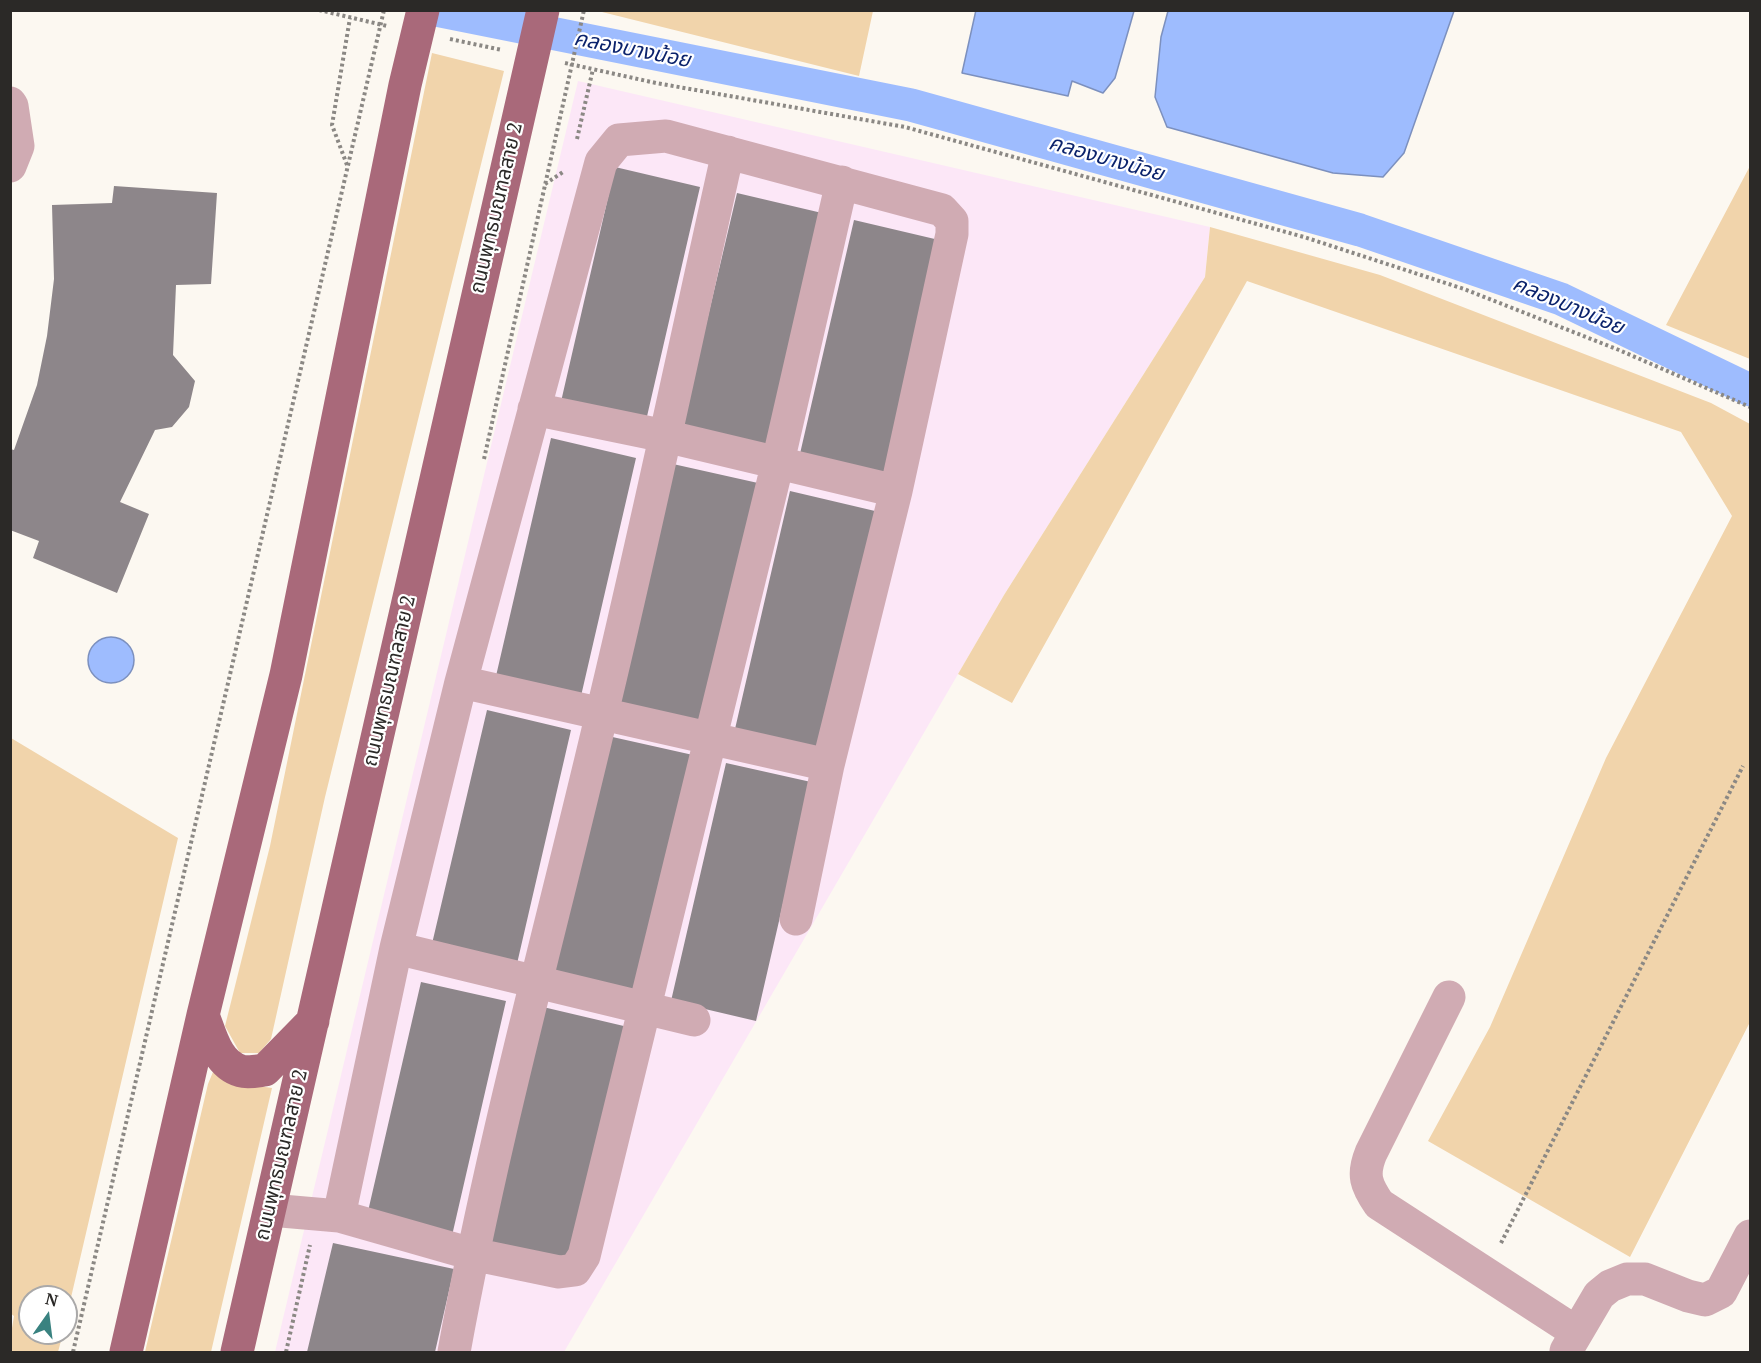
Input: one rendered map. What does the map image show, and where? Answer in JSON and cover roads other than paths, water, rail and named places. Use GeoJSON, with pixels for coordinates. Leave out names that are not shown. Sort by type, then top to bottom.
{"type":"FeatureCollection","features":[{"type":"Feature","properties":{"kind":"main road"},"geometry":{"type":"LineString","coordinates":[[126,1353],[203,1015],[286,675],[405,85],[423,10]]}},
{"type":"Feature","properties":{"kind":"main road","name":"ถนนพุทธมณฑลสาย 2"},"geometry":{"type":"LineString","coordinates":[[237,1353],[543,10]]}},
{"type":"Feature","properties":{"kind":"main road"},"geometry":{"type":"LineString","coordinates":[[203,1015],[225,1064],[242,1071],[265,1070],[313,1021]]}},
{"type":"Feature","properties":{"kind":"street"},"geometry":{"type":"LineString","coordinates":[[10,103],[18,146],[10,166]]}},
{"type":"Feature","properties":{"kind":"street"},"geometry":{"type":"LineString","coordinates":[[339,1216],[396,948],[461,682],[601,162],[619,140],[666,136],[942,210],[952,221],[952,234],[896,491],[828,765],[796,919]]}},
{"type":"Feature","properties":{"kind":"street"},"geometry":{"type":"LineString","coordinates":[[454,1353],[472,1254],[535,982],[602,714],[728,152]]}},
{"type":"Feature","properties":{"kind":"street"},"geometry":{"type":"LineString","coordinates":[[270,1210],[339,1216],[472,1254],[559,1272],[575,1270],[584,1256],[778,462],[842,182]]}},
{"type":"Feature","properties":{"kind":"street"},"geometry":{"type":"LineString","coordinates":[[534,409],[665,436],[896,491]]}},
{"type":"Feature","properties":{"kind":"street"},"geometry":{"type":"LineString","coordinates":[[461,682],[828,765]]}},
{"type":"Feature","properties":{"kind":"street"},"geometry":{"type":"LineString","coordinates":[[396,948],[694,1020]]}},
{"type":"Feature","properties":{"kind":"street"},"geometry":{"type":"LineString","coordinates":[[1449,997],[1366,1167],[1366,1180],[1370,1192],[1379,1204],[1486,1274],[1571,1342],[1599,1295],[1610,1286],[1627,1279],[1645,1279],[1688,1296],[1705,1300],[1721,1292],[1750,1236]]}},
{"type":"Feature","properties":{"kind":"water"},"geometry":{"type":"Polygon","coordinates":[[[976,10],[1134,11],[1115,78],[1103,93],[1072,81],[1068,96],[962,73],[976,10]]]}},
{"type":"Feature","properties":{"kind":"water"},"geometry":{"type":"Polygon","coordinates":[[[1168,10],[1454,11],[1404,153],[1383,177],[1333,173],[1167,127],[1155,97],[1161,37],[1168,10]]]}},
{"type":"Feature","properties":{"kind":"water"},"geometry":{"type":"Polygon","coordinates":[[[111,637],[127,644],[134,660],[127,676],[111,683],[95,676],[88,660],[95,644],[111,637]]]}},
{"type":"Feature","properties":{"kind":"waterway","name":"คลองบางน้อย"},"geometry":{"type":"LineString","coordinates":[[436,10],[911,105],[1360,230],[1561,299],[1750,390]]}}]}
